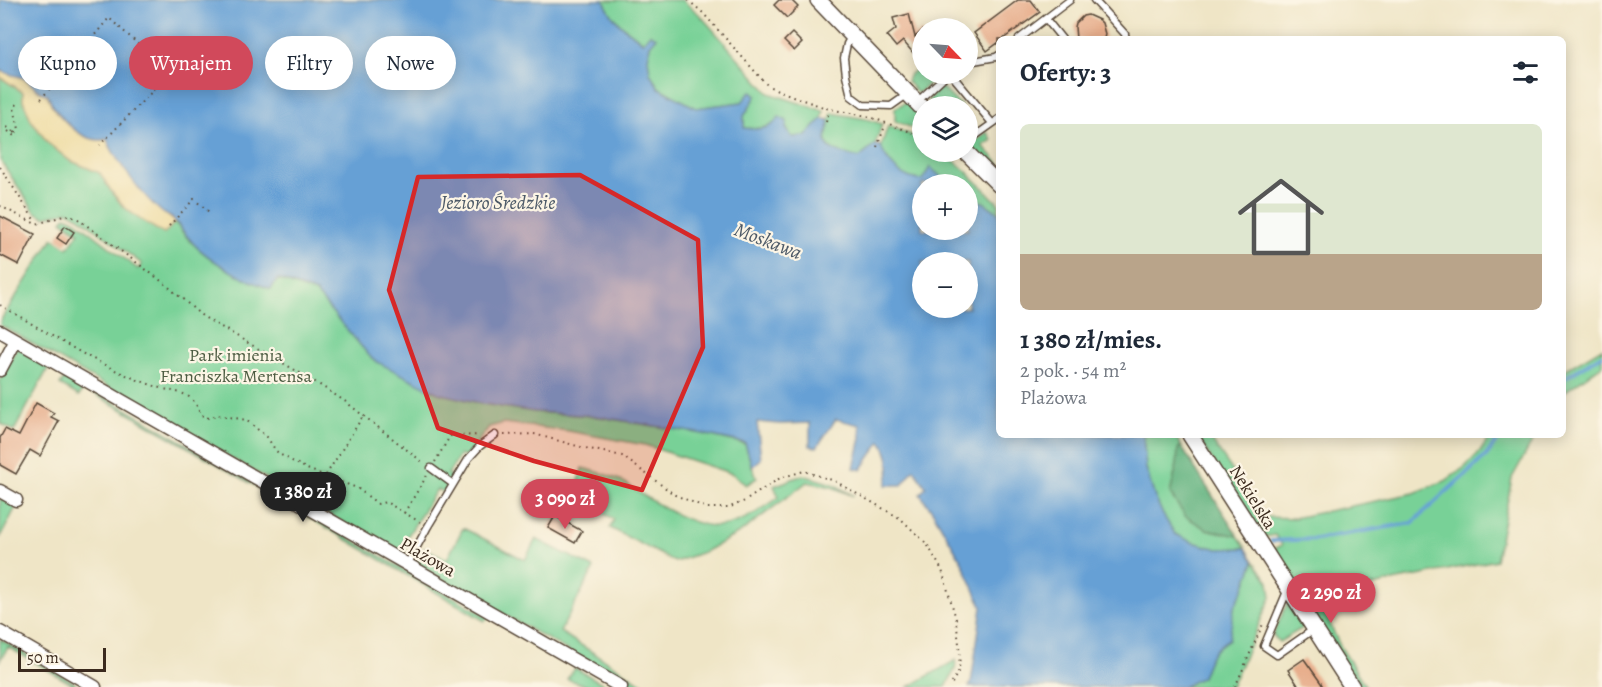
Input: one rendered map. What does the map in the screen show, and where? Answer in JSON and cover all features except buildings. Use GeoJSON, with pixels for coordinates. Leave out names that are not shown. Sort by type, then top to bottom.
{"type":"FeatureCollection","features":[{"type":"Feature","properties":{"kind":"street"},"geometry":{"type":"LineString","coordinates":[[818,0],[912,97]]}},
{"type":"Feature","properties":{"kind":"street"},"geometry":{"type":"LineString","coordinates":[[976,162],[996,182]]}},
{"type":"Feature","properties":{"kind":"street","name":"Plażowa"},"geometry":{"type":"LineString","coordinates":[[0,330],[621,687]]}},
{"type":"Feature","properties":{"kind":"street"},"geometry":{"type":"LineString","coordinates":[[0,370],[16,340]]}},
{"type":"Feature","properties":{"kind":"street","name":"Nekielska"},"geometry":{"type":"LineString","coordinates":[[1192,438],[1352,687]]}},
{"type":"Feature","properties":{"kind":"street"},"geometry":{"type":"LineString","coordinates":[[0,491],[16,500]]}},
{"type":"Feature","properties":{"kind":"street"},"geometry":{"type":"LineString","coordinates":[[0,632],[91,686]]}},
{"type":"Feature","properties":{"kind":"lane"},"geometry":{"type":"LineString","coordinates":[[1023,36],[1070,0]]}},
{"type":"Feature","properties":{"kind":"lane"},"geometry":{"type":"LineString","coordinates":[[1094,0],[1125,36]]}},
{"type":"Feature","properties":{"kind":"lane"},"geometry":{"type":"LineString","coordinates":[[1046,19],[1060,36]]}},
{"type":"Feature","properties":{"kind":"lane"},"geometry":{"type":"LineString","coordinates":[[852,35],[844,58],[851,96],[863,105],[891,106],[912,102]]}},
{"type":"Feature","properties":{"kind":"lane"},"geometry":{"type":"LineString","coordinates":[[978,60],[996,57]]}},
{"type":"Feature","properties":{"kind":"lane"},"geometry":{"type":"LineString","coordinates":[[922,96],[937,84]]}},
{"type":"Feature","properties":{"kind":"lane"},"geometry":{"type":"LineString","coordinates":[[959,84],[996,121],[978,134]]}},
{"type":"Feature","properties":{"kind":"lane"},"geometry":{"type":"LineString","coordinates":[[407,565],[469,459],[480,446],[495,435]]}},
{"type":"Feature","properties":{"kind":"lane"},"geometry":{"type":"LineString","coordinates":[[431,468],[453,484]]}},
{"type":"Feature","properties":{"kind":"lane"},"geometry":{"type":"LineString","coordinates":[[1286,585],[1264,646],[1277,655],[1314,629]]}},
{"type":"Feature","properties":{"kind":"path"},"geometry":{"type":"LineString","coordinates":[[688,0],[703,13],[768,86],[829,109],[867,116],[912,132]]}},
{"type":"Feature","properties":{"kind":"path"},"geometry":{"type":"LineString","coordinates":[[40,99],[109,18],[170,73],[100,145]]}},
{"type":"Feature","properties":{"kind":"path"},"geometry":{"type":"LineString","coordinates":[[8,131],[14,136],[19,129],[14,108],[18,104]]}},
{"type":"Feature","properties":{"kind":"path"},"geometry":{"type":"LineString","coordinates":[[826,122],[829,112]]}},
{"type":"Feature","properties":{"kind":"path"},"geometry":{"type":"LineString","coordinates":[[877,147],[885,126]]}},
{"type":"Feature","properties":{"kind":"path"},"geometry":{"type":"LineString","coordinates":[[7,127],[16,133]]}},
{"type":"Feature","properties":{"kind":"path"},"geometry":{"type":"LineString","coordinates":[[0,166],[36,224]]}},
{"type":"Feature","properties":{"kind":"path"},"geometry":{"type":"LineString","coordinates":[[169,226],[194,199],[209,212]]}},
{"type":"Feature","properties":{"kind":"path"},"geometry":{"type":"LineString","coordinates":[[0,206],[36,224],[67,215],[76,217],[164,283],[202,315],[346,402],[431,468]]}},
{"type":"Feature","properties":{"kind":"path"},"geometry":{"type":"LineString","coordinates":[[0,305],[117,371],[162,389],[189,396],[198,407],[200,414],[207,418],[218,415],[246,420],[267,437],[281,455],[357,488],[378,504],[386,502],[427,528]]}},
{"type":"Feature","properties":{"kind":"path"},"geometry":{"type":"LineString","coordinates":[[325,475],[363,416]]}},
{"type":"Feature","properties":{"kind":"path"},"geometry":{"type":"LineString","coordinates":[[404,513],[450,436],[534,434],[622,456],[675,495],[707,508],[728,508],[745,501],[780,478],[804,471],[835,481],[901,519],[927,544],[942,570],[956,619],[960,652],[959,670],[950,687]]}},
{"type":"Feature","properties":{"kind":"path"},"geometry":{"type":"LineString","coordinates":[[1235,687],[1263,623]]}},
{"type":"Feature","properties":{"kind":"highlighted area"},"geometry":{"type":"Polygon","coordinates":[[[580,175],[698,240],[703,347],[642,490],[534,461],[438,428],[389,290],[418,177],[580,175]]]}},
{"type":"Feature","properties":{"kind":"green space"},"geometry":{"type":"Polygon","coordinates":[[[604,0],[682,0],[700,15],[769,93],[824,111],[822,119],[806,136],[792,137],[786,128],[776,122],[761,128],[744,128],[744,116],[756,96],[742,102],[696,108],[659,88],[650,73],[648,59],[650,34],[644,42],[615,19],[604,0]]]}},
{"type":"Feature","properties":{"kind":"green space"},"geometry":{"type":"Polygon","coordinates":[[[912,73],[912,84],[929,84],[917,93],[907,81],[912,73]]]}},
{"type":"Feature","properties":{"kind":"green space","name":"Park imienia Franciszka Mertensa"},"geometry":{"type":"Polygon","coordinates":[[[0,77],[23,92],[23,100],[31,120],[48,143],[69,160],[100,173],[123,206],[138,218],[164,233],[175,222],[194,245],[205,254],[230,271],[257,284],[271,289],[277,279],[316,293],[373,360],[534,412],[594,416],[703,434],[745,444],[757,478],[746,485],[733,474],[645,445],[568,431],[504,423],[489,427],[466,457],[460,455],[448,474],[453,478],[444,492],[437,489],[402,545],[407,549],[404,553],[398,554],[0,325],[2,318],[53,238],[68,248],[79,232],[62,221],[66,216],[76,221],[138,269],[142,264],[68,211],[45,217],[35,212],[0,160],[0,77]]]}},
{"type":"Feature","properties":{"kind":"green space"},"geometry":{"type":"Polygon","coordinates":[[[941,87],[950,96],[932,96],[941,87]]]}},
{"type":"Feature","properties":{"kind":"green space"},"geometry":{"type":"Polygon","coordinates":[[[908,101],[912,105],[912,128],[895,121],[895,108],[908,101]]]}},
{"type":"Feature","properties":{"kind":"green space"},"geometry":{"type":"Polygon","coordinates":[[[832,113],[882,124],[875,145],[859,158],[833,149],[827,141],[832,113]]]}},
{"type":"Feature","properties":{"kind":"green space"},"geometry":{"type":"Polygon","coordinates":[[[888,126],[912,135],[912,162],[956,162],[969,174],[936,174],[930,168],[927,174],[912,174],[912,179],[909,178],[897,171],[883,153],[881,146],[888,126]]]}},
{"type":"Feature","properties":{"kind":"green space"},"geometry":{"type":"Polygon","coordinates":[[[987,132],[992,140],[983,146],[996,160],[996,175],[978,156],[978,139],[987,132]]]}},
{"type":"Feature","properties":{"kind":"green space"},"geometry":{"type":"Polygon","coordinates":[[[978,183],[996,201],[996,211],[978,201],[978,183]]]}},
{"type":"Feature","properties":{"kind":"green space"},"geometry":{"type":"Polygon","coordinates":[[[17,347],[50,365],[14,431],[0,423],[0,380],[17,347]]]}},
{"type":"Feature","properties":{"kind":"green space"},"geometry":{"type":"Polygon","coordinates":[[[1602,348],[1602,365],[1566,391],[1566,369],[1602,348]]]}},
{"type":"Feature","properties":{"kind":"green space"},"geometry":{"type":"Polygon","coordinates":[[[67,375],[489,617],[485,621],[84,388],[79,396],[60,385],[67,375]]]}},
{"type":"Feature","properties":{"kind":"green space"},"geometry":{"type":"Polygon","coordinates":[[[1143,438],[1177,438],[1181,446],[1178,449],[1177,465],[1170,494],[1206,529],[1238,536],[1246,548],[1218,549],[1175,535],[1154,495],[1146,468],[1143,438]]]}},
{"type":"Feature","properties":{"kind":"green space"},"geometry":{"type":"Polygon","coordinates":[[[1198,438],[1210,438],[1264,517],[1294,518],[1414,493],[1445,481],[1465,467],[1480,452],[1489,438],[1534,438],[1512,478],[1496,560],[1346,593],[1327,604],[1325,613],[1340,646],[1366,687],[1358,687],[1272,550],[1282,545],[1275,535],[1263,537],[1198,438]]]}},
{"type":"Feature","properties":{"kind":"green space"},"geometry":{"type":"Polygon","coordinates":[[[1181,446],[1238,536],[1206,529],[1185,516],[1170,494],[1177,465],[1178,449],[1181,446]]]}},
{"type":"Feature","properties":{"kind":"green space"},"geometry":{"type":"Polygon","coordinates":[[[582,468],[622,481],[675,514],[693,522],[712,526],[729,524],[756,512],[779,497],[774,486],[803,475],[833,484],[854,496],[832,487],[807,482],[741,532],[706,551],[675,562],[610,528],[614,519],[575,498],[582,468]]]}},
{"type":"Feature","properties":{"kind":"green space"},"geometry":{"type":"Polygon","coordinates":[[[0,498],[16,507],[0,538],[0,498]]]}},
{"type":"Feature","properties":{"kind":"green space"},"geometry":{"type":"Polygon","coordinates":[[[463,528],[525,560],[536,539],[594,568],[560,632],[648,687],[632,687],[415,564],[424,548],[447,559],[463,528]]]}},
{"type":"Feature","properties":{"kind":"green space"},"geometry":{"type":"Polygon","coordinates":[[[1254,561],[1269,582],[1271,597],[1231,687],[1183,687],[1202,677],[1211,655],[1228,639],[1234,608],[1254,561]]]}},
{"type":"Feature","properties":{"kind":"green space"},"geometry":{"type":"Polygon","coordinates":[[[1289,599],[1306,626],[1279,642],[1273,635],[1289,599]]]}},
{"type":"Feature","properties":{"kind":"green space"},"geometry":{"type":"Polygon","coordinates":[[[0,639],[74,682],[76,687],[8,647],[0,660],[0,639]]]}},
{"type":"Feature","properties":{"kind":"green space"},"geometry":{"type":"Polygon","coordinates":[[[956,660],[955,669],[946,687],[908,687],[956,660]]]}},
{"type":"Feature","properties":{"kind":"green space"},"geometry":{"type":"Polygon","coordinates":[[[575,668],[609,687],[590,687],[567,679],[575,668]]]}},
{"type":"Feature","properties":{"kind":"sand"},"geometry":{"type":"Polygon","coordinates":[[[0,69],[18,76],[18,89],[0,77],[0,69]]]}},
{"type":"Feature","properties":{"kind":"sand"},"geometry":{"type":"Polygon","coordinates":[[[20,90],[38,90],[46,94],[61,117],[75,130],[91,139],[107,139],[127,173],[146,195],[175,222],[164,234],[123,206],[100,173],[69,160],[48,143],[31,120],[23,100],[23,92],[20,90]]]}},
{"type":"Feature","properties":{"kind":"water","name":"Jezioro Średzkie"},"geometry":{"type":"Polygon","coordinates":[[[0,0],[604,0],[615,19],[643,42],[650,34],[657,37],[650,45],[648,59],[650,73],[659,88],[696,108],[742,102],[751,91],[756,96],[744,116],[744,128],[769,127],[779,117],[787,121],[786,128],[792,137],[806,136],[822,119],[830,120],[826,140],[834,151],[859,158],[875,145],[881,146],[895,168],[912,178],[912,240],[978,240],[978,201],[996,211],[996,438],[1143,438],[1146,468],[1154,495],[1175,534],[1192,542],[1218,549],[1246,548],[1254,561],[1234,608],[1229,639],[1211,655],[1202,677],[1183,687],[969,687],[982,607],[961,560],[920,494],[926,487],[914,469],[902,485],[886,485],[889,462],[881,441],[861,470],[854,468],[861,438],[860,425],[836,419],[817,447],[810,446],[810,423],[757,422],[761,459],[752,467],[745,443],[594,416],[534,412],[483,404],[438,393],[373,360],[316,293],[278,279],[271,289],[242,277],[206,255],[174,220],[163,213],[139,189],[123,168],[107,139],[99,140],[83,135],[68,124],[52,104],[49,96],[39,90],[117,90],[117,36],[18,36],[18,76],[0,70],[0,0]]]}},
{"type":"Feature","properties":{"kind":"water","name":"Jezioro Średzkie"},"geometry":{"type":"Polygon","coordinates":[[[930,167],[938,174],[926,174],[930,167]]]}},
{"type":"Feature","properties":{"kind":"waterway"},"geometry":{"type":"LineString","coordinates":[[1566,377],[1602,355]]}},
{"type":"Feature","properties":{"kind":"waterway"},"geometry":{"type":"LineString","coordinates":[[1271,541],[1316,539],[1412,523],[1486,456],[1499,438]]}},
{"type":"Feature","properties":{"kind":"water label","name":"Moskawa"},"geometry":{"type":"Point","coordinates":[768,241]}}]}
